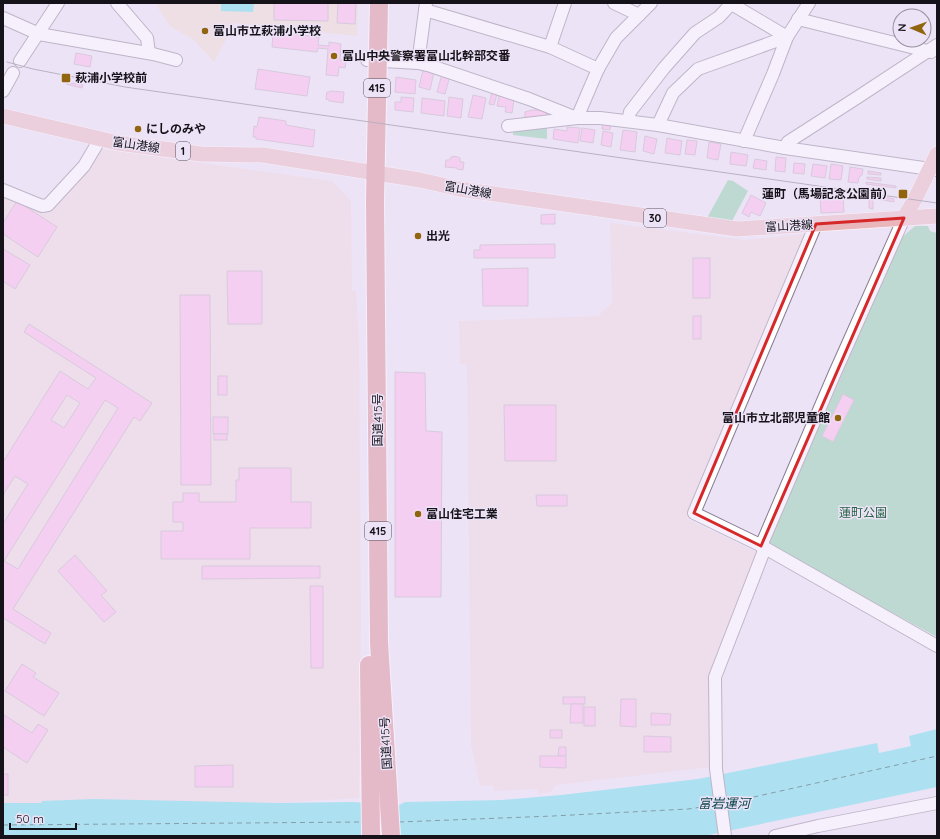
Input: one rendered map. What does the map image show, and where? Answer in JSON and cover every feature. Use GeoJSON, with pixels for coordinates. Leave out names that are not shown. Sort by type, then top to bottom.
{"type":"FeatureCollection","features":[{"type":"Feature","properties":{"kind":"highway","name":"国道415号"},"geometry":{"type":"LineString","coordinates":[[368,3],[372,60],[367,334],[371,836]]}},
{"type":"Feature","properties":{"kind":"highway","name":"国道415号"},"geometry":{"type":"LineString","coordinates":[[372,60],[379,3]]}},
{"type":"Feature","properties":{"kind":"highway","name":"国道415号"},"geometry":{"type":"LineString","coordinates":[[370,172],[379,642],[390,836]]}},
{"type":"Feature","properties":{"kind":"main road","name":"富山港線"},"geometry":{"type":"LineString","coordinates":[[3,116],[100,139],[201,154],[263,155],[420,180],[460,189],[737,229],[937,216]]}},
{"type":"Feature","properties":{"kind":"main road"},"geometry":{"type":"LineString","coordinates":[[904,218],[933,170],[937,154]]}},
{"type":"Feature","properties":{"kind":"street"},"geometry":{"type":"LineString","coordinates":[[20,61],[58,3]]}},
{"type":"Feature","properties":{"kind":"street"},"geometry":{"type":"LineString","coordinates":[[117,3],[147,38],[149,53]]}},
{"type":"Feature","properties":{"kind":"street"},"geometry":{"type":"LineString","coordinates":[[550,47],[565,3]]}},
{"type":"Feature","properties":{"kind":"street"},"geometry":{"type":"LineString","coordinates":[[614,3],[639,15]]}},
{"type":"Feature","properties":{"kind":"street"},"geometry":{"type":"LineString","coordinates":[[577,118],[598,69],[616,38],[651,3]]}},
{"type":"Feature","properties":{"kind":"street"},"geometry":{"type":"LineString","coordinates":[[628,121],[630,112],[664,68],[694,33],[719,17],[731,3],[787,37]]}},
{"type":"Feature","properties":{"kind":"street"},"geometry":{"type":"LineString","coordinates":[[744,141],[787,37],[809,3]]}},
{"type":"Feature","properties":{"kind":"street"},"geometry":{"type":"LineString","coordinates":[[418,63],[426,7],[550,47],[598,69]]}},
{"type":"Feature","properties":{"kind":"street"},"geometry":{"type":"LineString","coordinates":[[3,18],[39,34],[149,53],[176,60]]}},
{"type":"Feature","properties":{"kind":"street"},"geometry":{"type":"LineString","coordinates":[[798,19],[934,50]]}},
{"type":"Feature","properties":{"kind":"street"},"geometry":{"type":"LineString","coordinates":[[658,124],[673,93],[698,69],[787,37]]}},
{"type":"Feature","properties":{"kind":"street"},"geometry":{"type":"LineString","coordinates":[[786,148],[788,142],[934,50]]}},
{"type":"Feature","properties":{"kind":"street"},"geometry":{"type":"LineString","coordinates":[[372,60],[418,63],[431,66],[577,118]]}},
{"type":"Feature","properties":{"kind":"street"},"geometry":{"type":"LineString","coordinates":[[3,91],[14,73]]}},
{"type":"Feature","properties":{"kind":"street"},"geometry":{"type":"LineString","coordinates":[[508,126],[577,118],[600,118],[658,124],[744,141],[933,170]]}},
{"type":"Feature","properties":{"kind":"street"},"geometry":{"type":"LineString","coordinates":[[3,190],[42,206],[48,205],[84,166],[100,139]]}},
{"type":"Feature","properties":{"kind":"street"},"geometry":{"type":"LineString","coordinates":[[725,835],[716,769],[715,677],[763,547],[834,375],[904,218]]}},
{"type":"Feature","properties":{"kind":"street"},"geometry":{"type":"LineString","coordinates":[[816,224],[694,513],[763,547],[937,646]]}},
{"type":"Feature","properties":{"kind":"street"},"geometry":{"type":"LineString","coordinates":[[775,836],[818,826],[937,803]]}},
{"type":"Feature","properties":{"kind":"highlighted area"},"geometry":{"type":"Polygon","coordinates":[[[904,218],[761,546],[694,513],[816,224],[904,218]]]}},
{"type":"Feature","properties":{"kind":"shaded area","name":"富山市立萩浦小学校"},"geometry":{"type":"Polygon","coordinates":[[[155,3],[358,3],[357,36],[235,23],[214,62],[194,40],[170,26],[155,3]]]}},
{"type":"Feature","properties":{"kind":"shaded area"},"geometry":{"type":"Polygon","coordinates":[[[102,149],[332,181],[351,201],[352,291],[356,291],[359,346],[361,616],[359,798],[276,803],[42,801],[41,803],[3,803],[3,192],[41,208],[84,174],[102,149]]]}},
{"type":"Feature","properties":{"kind":"shaded area"},"geometry":{"type":"Polygon","coordinates":[[[610,223],[745,240],[802,234],[805,236],[687,519],[759,553],[711,675],[711,767],[556,785],[551,792],[539,794],[537,789],[494,791],[493,785],[480,786],[471,745],[467,365],[460,364],[459,321],[598,316],[612,303],[610,223]]]}},
{"type":"Feature","properties":{"kind":"green space"},"geometry":{"type":"Polygon","coordinates":[[[547,127],[547,139],[513,135],[513,130],[547,127]]]}},
{"type":"Feature","properties":{"kind":"green space"},"geometry":{"type":"Polygon","coordinates":[[[728,180],[733,181],[748,191],[732,221],[707,218],[728,180]]]}},
{"type":"Feature","properties":{"kind":"green space","name":"蓮町公園"},"geometry":{"type":"Polygon","coordinates":[[[915,226],[928,226],[930,231],[937,233],[937,637],[768,545],[901,238],[915,226]]]}},
{"type":"Feature","properties":{"kind":"water"},"geometry":{"type":"Polygon","coordinates":[[[221,3],[254,3],[253,12],[221,11],[221,3]]]}},
{"type":"Feature","properties":{"kind":"water","name":"富岩運河"},"geometry":{"type":"Polygon","coordinates":[[[937,729],[937,787],[704,836],[3,836],[3,803],[41,803],[42,801],[94,799],[276,803],[353,802],[399,805],[405,802],[502,800],[561,795],[698,779],[877,743],[879,753],[911,746],[909,736],[937,729]]]}},
{"type":"Feature","properties":{"kind":"building"},"geometry":{"type":"Polygon","coordinates":[[[274,3],[328,3],[328,21],[274,20],[274,3]]]}},
{"type":"Feature","properties":{"kind":"building"},"geometry":{"type":"Polygon","coordinates":[[[338,3],[356,3],[355,24],[337,23],[338,3]]]}},
{"type":"Feature","properties":{"kind":"building","name":"富山中央警察署富山北幹部交番"},"geometry":{"type":"Polygon","coordinates":[[[273,32],[319,37],[318,45],[329,46],[329,42],[341,44],[340,60],[346,61],[345,68],[339,67],[338,76],[326,75],[328,49],[318,48],[317,52],[272,47],[273,32]]]}},
{"type":"Feature","properties":{"kind":"building"},"geometry":{"type":"Polygon","coordinates":[[[76,53],[92,56],[90,67],[74,64],[76,53]]]}},
{"type":"Feature","properties":{"kind":"building"},"geometry":{"type":"Polygon","coordinates":[[[258,69],[310,77],[307,96],[255,89],[258,69]]]}},
{"type":"Feature","properties":{"kind":"building"},"geometry":{"type":"Polygon","coordinates":[[[423,70],[434,72],[430,90],[419,87],[423,70]]]}},
{"type":"Feature","properties":{"kind":"building"},"geometry":{"type":"Polygon","coordinates":[[[75,72],[92,76],[91,79],[74,75],[75,72]]]}},
{"type":"Feature","properties":{"kind":"building"},"geometry":{"type":"Polygon","coordinates":[[[442,74],[450,76],[445,94],[437,92],[442,74]]]}},
{"type":"Feature","properties":{"kind":"building"},"geometry":{"type":"Polygon","coordinates":[[[396,77],[416,80],[415,94],[395,92],[396,77]]]}},
{"type":"Feature","properties":{"kind":"building"},"geometry":{"type":"Polygon","coordinates":[[[66,82],[83,85],[82,88],[66,84],[66,82]]]}},
{"type":"Feature","properties":{"kind":"building"},"geometry":{"type":"Polygon","coordinates":[[[327,92],[344,92],[343,103],[329,101],[326,99],[327,92]]]}},
{"type":"Feature","properties":{"kind":"building"},"geometry":{"type":"Polygon","coordinates":[[[492,92],[497,94],[494,105],[489,104],[492,92]]]}},
{"type":"Feature","properties":{"kind":"building"},"geometry":{"type":"Polygon","coordinates":[[[473,95],[486,98],[482,119],[468,117],[473,95]]]}},
{"type":"Feature","properties":{"kind":"building"},"geometry":{"type":"Polygon","coordinates":[[[499,96],[514,99],[512,113],[505,112],[506,107],[497,106],[499,96]]]}},
{"type":"Feature","properties":{"kind":"building"},"geometry":{"type":"Polygon","coordinates":[[[401,97],[414,98],[413,112],[395,110],[395,102],[401,102],[401,97]]]}},
{"type":"Feature","properties":{"kind":"building"},"geometry":{"type":"Polygon","coordinates":[[[449,97],[463,99],[461,118],[447,116],[449,97]]]}},
{"type":"Feature","properties":{"kind":"building"},"geometry":{"type":"Polygon","coordinates":[[[422,98],[445,101],[444,116],[421,113],[422,98]]]}},
{"type":"Feature","properties":{"kind":"building"},"geometry":{"type":"Polygon","coordinates":[[[532,110],[546,110],[547,116],[525,119],[525,112],[532,110]]]}},
{"type":"Feature","properties":{"kind":"building"},"geometry":{"type":"Polygon","coordinates":[[[259,117],[286,121],[286,125],[315,130],[313,147],[256,139],[256,137],[253,137],[254,126],[257,127],[259,117]]]}},
{"type":"Feature","properties":{"kind":"building"},"geometry":{"type":"Polygon","coordinates":[[[603,122],[611,123],[610,130],[602,129],[603,122]]]}},
{"type":"Feature","properties":{"kind":"building"},"geometry":{"type":"Polygon","coordinates":[[[567,127],[580,128],[578,143],[553,139],[554,129],[567,131],[567,127]]]}},
{"type":"Feature","properties":{"kind":"building"},"geometry":{"type":"Polygon","coordinates":[[[582,128],[595,130],[593,143],[580,141],[582,128]]]}},
{"type":"Feature","properties":{"kind":"building"},"geometry":{"type":"Polygon","coordinates":[[[623,130],[637,132],[635,152],[620,150],[623,130]]]}},
{"type":"Feature","properties":{"kind":"building"},"geometry":{"type":"Polygon","coordinates":[[[603,131],[613,133],[611,147],[601,145],[603,131]]]}},
{"type":"Feature","properties":{"kind":"building"},"geometry":{"type":"Polygon","coordinates":[[[645,136],[657,139],[654,154],[643,151],[645,136]]]}},
{"type":"Feature","properties":{"kind":"building"},"geometry":{"type":"Polygon","coordinates":[[[667,138],[682,141],[680,155],[665,153],[667,138]]]}},
{"type":"Feature","properties":{"kind":"building"},"geometry":{"type":"Polygon","coordinates":[[[687,140],[697,141],[695,155],[685,154],[687,140]]]}},
{"type":"Feature","properties":{"kind":"building"},"geometry":{"type":"Polygon","coordinates":[[[709,142],[721,144],[718,160],[707,158],[709,142]]]}},
{"type":"Feature","properties":{"kind":"building"},"geometry":{"type":"Polygon","coordinates":[[[731,152],[748,155],[746,166],[730,164],[731,152]]]}},
{"type":"Feature","properties":{"kind":"building"},"geometry":{"type":"Polygon","coordinates":[[[453,156],[460,158],[460,162],[464,162],[463,170],[445,167],[446,160],[450,160],[453,156]]]}},
{"type":"Feature","properties":{"kind":"building"},"geometry":{"type":"Polygon","coordinates":[[[776,157],[786,158],[785,172],[775,171],[776,157]]]}},
{"type":"Feature","properties":{"kind":"building"},"geometry":{"type":"Polygon","coordinates":[[[755,159],[767,161],[766,170],[753,168],[755,159]]]}},
{"type":"Feature","properties":{"kind":"building"},"geometry":{"type":"Polygon","coordinates":[[[794,163],[805,164],[804,174],[793,173],[794,163]]]}},
{"type":"Feature","properties":{"kind":"building"},"geometry":{"type":"Polygon","coordinates":[[[813,164],[827,166],[825,178],[811,176],[813,164]]]}},
{"type":"Feature","properties":{"kind":"building"},"geometry":{"type":"Polygon","coordinates":[[[831,164],[843,166],[841,180],[829,179],[831,164]]]}},
{"type":"Feature","properties":{"kind":"building"},"geometry":{"type":"Polygon","coordinates":[[[850,167],[863,169],[858,183],[848,182],[850,167]]]}},
{"type":"Feature","properties":{"kind":"building"},"geometry":{"type":"Polygon","coordinates":[[[868,171],[881,173],[881,175],[868,174],[868,171]]]}},
{"type":"Feature","properties":{"kind":"building"},"geometry":{"type":"Polygon","coordinates":[[[867,177],[881,178],[881,181],[867,179],[867,177]]]}},
{"type":"Feature","properties":{"kind":"building"},"geometry":{"type":"Polygon","coordinates":[[[866,182],[896,186],[896,188],[866,184],[866,182]]]}},
{"type":"Feature","properties":{"kind":"building"},"geometry":{"type":"Polygon","coordinates":[[[751,195],[766,203],[760,216],[751,212],[749,217],[742,213],[751,195]]]}},
{"type":"Feature","properties":{"kind":"building"},"geometry":{"type":"Polygon","coordinates":[[[843,195],[844,212],[821,213],[820,197],[843,195]]]}},
{"type":"Feature","properties":{"kind":"building"},"geometry":{"type":"Polygon","coordinates":[[[878,196],[894,199],[894,202],[877,199],[878,196]]]}},
{"type":"Feature","properties":{"kind":"building"},"geometry":{"type":"Polygon","coordinates":[[[869,200],[873,200],[873,209],[869,208],[869,200]]]}},
{"type":"Feature","properties":{"kind":"building"},"geometry":{"type":"Polygon","coordinates":[[[17,201],[57,227],[38,257],[3,234],[3,223],[17,201]]]}},
{"type":"Feature","properties":{"kind":"building"},"geometry":{"type":"Polygon","coordinates":[[[555,214],[555,224],[541,224],[541,215],[555,214]]]}},
{"type":"Feature","properties":{"kind":"building"},"geometry":{"type":"Polygon","coordinates":[[[555,244],[555,258],[474,258],[474,250],[480,250],[480,245],[555,244]]]}},
{"type":"Feature","properties":{"kind":"building"},"geometry":{"type":"Polygon","coordinates":[[[3,249],[30,265],[15,289],[3,281],[3,249]]]}},
{"type":"Feature","properties":{"kind":"building"},"geometry":{"type":"Polygon","coordinates":[[[693,258],[710,258],[710,298],[693,298],[693,258]]]}},
{"type":"Feature","properties":{"kind":"building"},"geometry":{"type":"Polygon","coordinates":[[[528,268],[528,306],[483,306],[482,269],[528,268]]]}},
{"type":"Feature","properties":{"kind":"building"},"geometry":{"type":"Polygon","coordinates":[[[227,271],[262,271],[262,324],[228,324],[227,271]]]}},
{"type":"Feature","properties":{"kind":"building"},"geometry":{"type":"Polygon","coordinates":[[[180,295],[210,295],[211,485],[181,485],[180,295]]]}},
{"type":"Feature","properties":{"kind":"building"},"geometry":{"type":"Polygon","coordinates":[[[693,316],[701,316],[701,339],[693,339],[693,316]]]}},
{"type":"Feature","properties":{"kind":"building"},"geometry":{"type":"Polygon","coordinates":[[[29,324],[152,403],[140,421],[134,417],[13,609],[51,633],[45,644],[3,618],[3,524],[28,484],[15,476],[3,495],[3,462],[60,371],[88,389],[96,378],[24,332],[29,324]],[[67,395],[51,420],[64,428],[80,403],[67,395]],[[105,400],[4,561],[18,569],[118,408],[105,400]]]}},
{"type":"Feature","properties":{"kind":"building","name":"富山住宅工業"},"geometry":{"type":"Polygon","coordinates":[[[395,372],[425,373],[426,431],[442,432],[441,597],[395,597],[395,372]]]}},
{"type":"Feature","properties":{"kind":"building"},"geometry":{"type":"Polygon","coordinates":[[[218,376],[227,376],[227,395],[218,395],[218,376]]]}},
{"type":"Feature","properties":{"kind":"building","name":"富山市立北部児童館"},"geometry":{"type":"Polygon","coordinates":[[[843,394],[854,400],[833,442],[822,436],[843,394]]]}},
{"type":"Feature","properties":{"kind":"building"},"geometry":{"type":"Polygon","coordinates":[[[504,405],[556,405],[556,461],[505,461],[504,405]]]}},
{"type":"Feature","properties":{"kind":"building"},"geometry":{"type":"Polygon","coordinates":[[[213,417],[228,417],[228,434],[213,434],[213,417]]]}},
{"type":"Feature","properties":{"kind":"building"},"geometry":{"type":"Polygon","coordinates":[[[214,434],[227,434],[227,440],[214,440],[214,434]]]}},
{"type":"Feature","properties":{"kind":"building"},"geometry":{"type":"Polygon","coordinates":[[[239,468],[291,468],[291,502],[311,502],[311,528],[250,528],[250,559],[161,559],[161,531],[183,531],[183,522],[173,522],[173,502],[183,502],[183,493],[199,493],[199,502],[236,502],[236,480],[239,480],[239,468]]]}},
{"type":"Feature","properties":{"kind":"building"},"geometry":{"type":"Polygon","coordinates":[[[536,495],[567,495],[567,506],[537,506],[536,495]]]}},
{"type":"Feature","properties":{"kind":"building"},"geometry":{"type":"Polygon","coordinates":[[[75,555],[107,591],[101,595],[116,612],[104,622],[58,571],[75,555]]]}},
{"type":"Feature","properties":{"kind":"building"},"geometry":{"type":"Polygon","coordinates":[[[202,566],[320,566],[320,578],[202,579],[202,566]]]}},
{"type":"Feature","properties":{"kind":"building"},"geometry":{"type":"Polygon","coordinates":[[[310,586],[323,586],[323,668],[311,668],[310,586]]]}},
{"type":"Feature","properties":{"kind":"building"},"geometry":{"type":"Polygon","coordinates":[[[22,664],[36,673],[33,677],[59,693],[44,716],[5,691],[22,664]]]}},
{"type":"Feature","properties":{"kind":"building"},"geometry":{"type":"Polygon","coordinates":[[[563,697],[585,697],[585,704],[563,704],[563,697]]]}},
{"type":"Feature","properties":{"kind":"building"},"geometry":{"type":"Polygon","coordinates":[[[621,699],[636,699],[636,727],[620,726],[621,699]]]}},
{"type":"Feature","properties":{"kind":"building"},"geometry":{"type":"Polygon","coordinates":[[[571,704],[583,704],[583,723],[570,723],[571,704]]]}},
{"type":"Feature","properties":{"kind":"building"},"geometry":{"type":"Polygon","coordinates":[[[584,707],[595,707],[595,726],[584,726],[584,707]]]}},
{"type":"Feature","properties":{"kind":"building"},"geometry":{"type":"Polygon","coordinates":[[[651,713],[671,714],[670,725],[651,725],[651,713]]]}},
{"type":"Feature","properties":{"kind":"building"},"geometry":{"type":"Polygon","coordinates":[[[4,715],[32,733],[38,724],[48,730],[27,763],[3,747],[4,715]]]}},
{"type":"Feature","properties":{"kind":"building"},"geometry":{"type":"Polygon","coordinates":[[[550,730],[562,730],[562,738],[550,738],[550,730]]]}},
{"type":"Feature","properties":{"kind":"building"},"geometry":{"type":"Polygon","coordinates":[[[644,736],[671,737],[671,752],[644,752],[644,736]]]}},
{"type":"Feature","properties":{"kind":"building"},"geometry":{"type":"Polygon","coordinates":[[[559,747],[566,747],[566,756],[558,756],[559,747]]]}},
{"type":"Feature","properties":{"kind":"building"},"geometry":{"type":"Polygon","coordinates":[[[540,756],[566,756],[566,768],[540,767],[540,756]]]}},
{"type":"Feature","properties":{"kind":"building"},"geometry":{"type":"Polygon","coordinates":[[[233,765],[233,787],[195,787],[195,766],[233,765]]]}},
{"type":"Feature","properties":{"kind":"building"},"geometry":{"type":"Polygon","coordinates":[[[3,774],[8,774],[8,795],[3,795],[3,774]]]}},
{"type":"Feature","properties":{"kind":"ferry route"},"geometry":{"type":"LineString","coordinates":[[727,803],[937,756]]}},
{"type":"Feature","properties":{"kind":"ferry route"},"geometry":{"type":"LineString","coordinates":[[399,822],[688,809],[716,805]]}},
{"type":"Feature","properties":{"kind":"ferry route"},"geometry":{"type":"LineString","coordinates":[[3,825],[362,822]]}},
{"type":"Feature","properties":{"kind":"tram line"},"geometry":{"type":"LineString","coordinates":[[7,62],[33,69],[125,87],[937,203]]}},
{"type":"Feature","properties":{"kind":"place","name":"富山市立萩浦小学校"},"geometry":{"type":"Point","coordinates":[205,31]}},
{"type":"Feature","properties":{"kind":"place","name":"富山中央警察署富山北幹部交番"},"geometry":{"type":"Point","coordinates":[334,56]}},
{"type":"Feature","properties":{"kind":"place","name":"萩浦小学校前"},"geometry":{"type":"Point","coordinates":[66,78]}},
{"type":"Feature","properties":{"kind":"place","name":"にしのみや"},"geometry":{"type":"Point","coordinates":[138,129]}},
{"type":"Feature","properties":{"kind":"place","name":"蓮町（馬場記念公園前）"},"geometry":{"type":"Point","coordinates":[903,194]}},
{"type":"Feature","properties":{"kind":"place","name":"出光"},"geometry":{"type":"Point","coordinates":[418,236]}},
{"type":"Feature","properties":{"kind":"place","name":"富山市立北部児童館"},"geometry":{"type":"Point","coordinates":[838,418]}},
{"type":"Feature","properties":{"kind":"place","name":"富山住宅工業"},"geometry":{"type":"Point","coordinates":[418,514]}}]}
